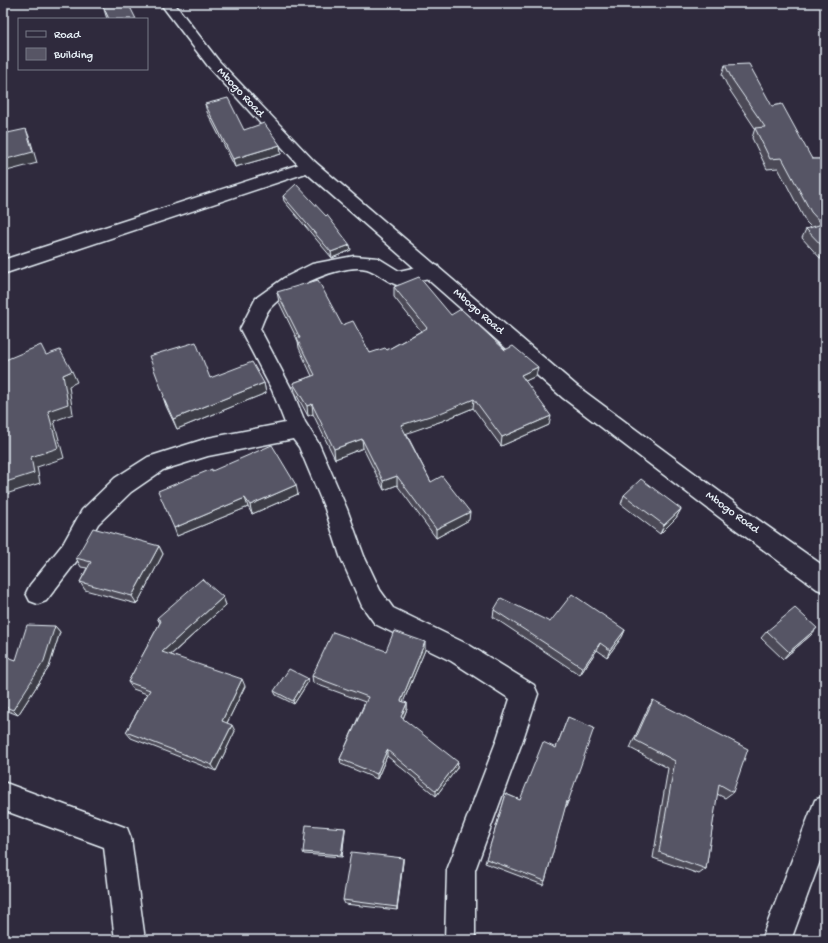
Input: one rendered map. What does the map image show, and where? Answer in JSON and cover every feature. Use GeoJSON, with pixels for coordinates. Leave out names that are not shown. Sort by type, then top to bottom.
{"type":"FeatureCollection","features":[{"type":"Feature","properties":{"kind":"street","name":"Mbogo Road"},"geometry":{"type":"LineString","coordinates":[[167,3],[213,63],[309,166],[570,392],[735,516],[825,581]]}},
{"type":"Feature","properties":{"kind":"street"},"geometry":{"type":"LineString","coordinates":[[3,268],[59,247],[309,166]]}},
{"type":"Feature","properties":{"kind":"street"},"geometry":{"type":"LineString","coordinates":[[431,271],[397,278],[371,262],[354,262],[319,269],[291,283],[263,303],[250,329],[282,390],[299,429],[308,444],[336,509],[352,556],[371,598],[384,616],[460,653],[525,694],[509,742],[461,870],[460,940]]}},
{"type":"Feature","properties":{"kind":"street"},"geometry":{"type":"LineString","coordinates":[[38,593],[71,551],[90,517],[123,485],[156,463],[208,447],[299,429]]}},
{"type":"Feature","properties":{"kind":"street"},"geometry":{"type":"LineString","coordinates":[[3,796],[117,838],[130,940]]}},
{"type":"Feature","properties":{"kind":"street"},"geometry":{"type":"LineString","coordinates":[[776,940],[825,810]]}},
{"type":"Feature","properties":{"kind":"building"},"geometry":{"type":"Polygon","coordinates":[[[111,3],[128,3],[136,18],[109,18],[103,6],[111,3]]]}},
{"type":"Feature","properties":{"kind":"building"},"geometry":{"type":"Polygon","coordinates":[[[749,64],[772,106],[782,104],[812,159],[825,159],[825,192],[822,192],[825,195],[825,249],[806,229],[822,224],[811,212],[782,158],[770,159],[755,128],[765,127],[732,79],[725,65],[749,64]]]}},
{"type":"Feature","properties":{"kind":"building"},"geometry":{"type":"Polygon","coordinates":[[[228,98],[244,130],[264,123],[280,145],[233,159],[205,104],[228,98]]]}},
{"type":"Feature","properties":{"kind":"building"},"geometry":{"type":"Polygon","coordinates":[[[26,129],[33,152],[3,160],[3,134],[26,129]]]}},
{"type":"Feature","properties":{"kind":"building"},"geometry":{"type":"Polygon","coordinates":[[[296,184],[326,216],[327,215],[350,245],[331,252],[283,196],[296,184]]]}},
{"type":"Feature","properties":{"kind":"building"},"geometry":{"type":"Polygon","coordinates":[[[419,277],[451,315],[461,309],[505,350],[513,346],[538,367],[521,375],[551,416],[502,437],[474,399],[443,412],[401,425],[431,482],[442,476],[470,512],[436,529],[397,476],[383,481],[362,439],[334,449],[312,404],[307,406],[293,383],[315,375],[297,339],[300,338],[277,292],[318,280],[342,325],[353,321],[370,353],[385,348],[387,350],[427,328],[394,287],[419,277]]]}},
{"type":"Feature","properties":{"kind":"building"},"geometry":{"type":"Polygon","coordinates":[[[196,342],[210,378],[252,362],[264,383],[173,419],[163,397],[164,396],[149,356],[196,342]]]}},
{"type":"Feature","properties":{"kind":"building"},"geometry":{"type":"Polygon","coordinates":[[[41,345],[46,355],[60,350],[72,371],[63,375],[68,404],[48,411],[58,448],[31,457],[34,473],[3,483],[3,361],[41,345]]]}},
{"type":"Feature","properties":{"kind":"building"},"geometry":{"type":"Polygon","coordinates":[[[272,445],[296,485],[250,505],[245,498],[174,528],[158,491],[212,469],[212,471],[272,445]]]}},
{"type":"Feature","properties":{"kind":"building"},"geometry":{"type":"Polygon","coordinates":[[[641,479],[681,509],[664,525],[624,495],[641,479]]]}},
{"type":"Feature","properties":{"kind":"building"},"geometry":{"type":"Polygon","coordinates":[[[93,528],[159,546],[132,596],[80,582],[91,562],[76,558],[93,528]]]}},
{"type":"Feature","properties":{"kind":"building"},"geometry":{"type":"Polygon","coordinates":[[[202,579],[223,597],[162,652],[242,679],[222,721],[232,725],[212,765],[126,732],[150,690],[128,682],[161,621],[157,618],[202,579]]]}},
{"type":"Feature","properties":{"kind":"building"},"geometry":{"type":"Polygon","coordinates":[[[572,594],[625,630],[610,650],[600,643],[583,668],[494,610],[501,598],[550,622],[572,594]]]}},
{"type":"Feature","properties":{"kind":"building"},"geometry":{"type":"Polygon","coordinates":[[[795,608],[817,628],[789,652],[767,631],[795,608]]]}},
{"type":"Feature","properties":{"kind":"building"},"geometry":{"type":"Polygon","coordinates":[[[27,625],[55,626],[44,661],[13,710],[3,706],[3,658],[5,656],[16,660],[27,625]]]}},
{"type":"Feature","properties":{"kind":"building"},"geometry":{"type":"Polygon","coordinates":[[[394,631],[425,642],[401,701],[407,703],[401,717],[458,762],[436,791],[387,750],[377,774],[340,759],[368,697],[312,676],[333,632],[386,651],[394,631]]]}},
{"type":"Feature","properties":{"kind":"building"},"geometry":{"type":"Polygon","coordinates":[[[289,669],[307,678],[293,701],[274,691],[289,669]]]}},
{"type":"Feature","properties":{"kind":"building"},"geometry":{"type":"Polygon","coordinates":[[[653,700],[748,749],[733,792],[719,784],[706,869],[659,852],[675,761],[635,740],[653,700]]]}},
{"type":"Feature","properties":{"kind":"building"},"geometry":{"type":"Polygon","coordinates":[[[568,717],[594,728],[568,802],[567,801],[545,881],[486,859],[506,794],[520,800],[543,742],[556,748],[568,717]]]}},
{"type":"Feature","properties":{"kind":"building"},"geometry":{"type":"Polygon","coordinates":[[[306,825],[345,828],[341,855],[303,852],[306,825]]]}},
{"type":"Feature","properties":{"kind":"building"},"geometry":{"type":"Polygon","coordinates":[[[351,852],[403,858],[397,907],[343,900],[351,852]]]}}]}
